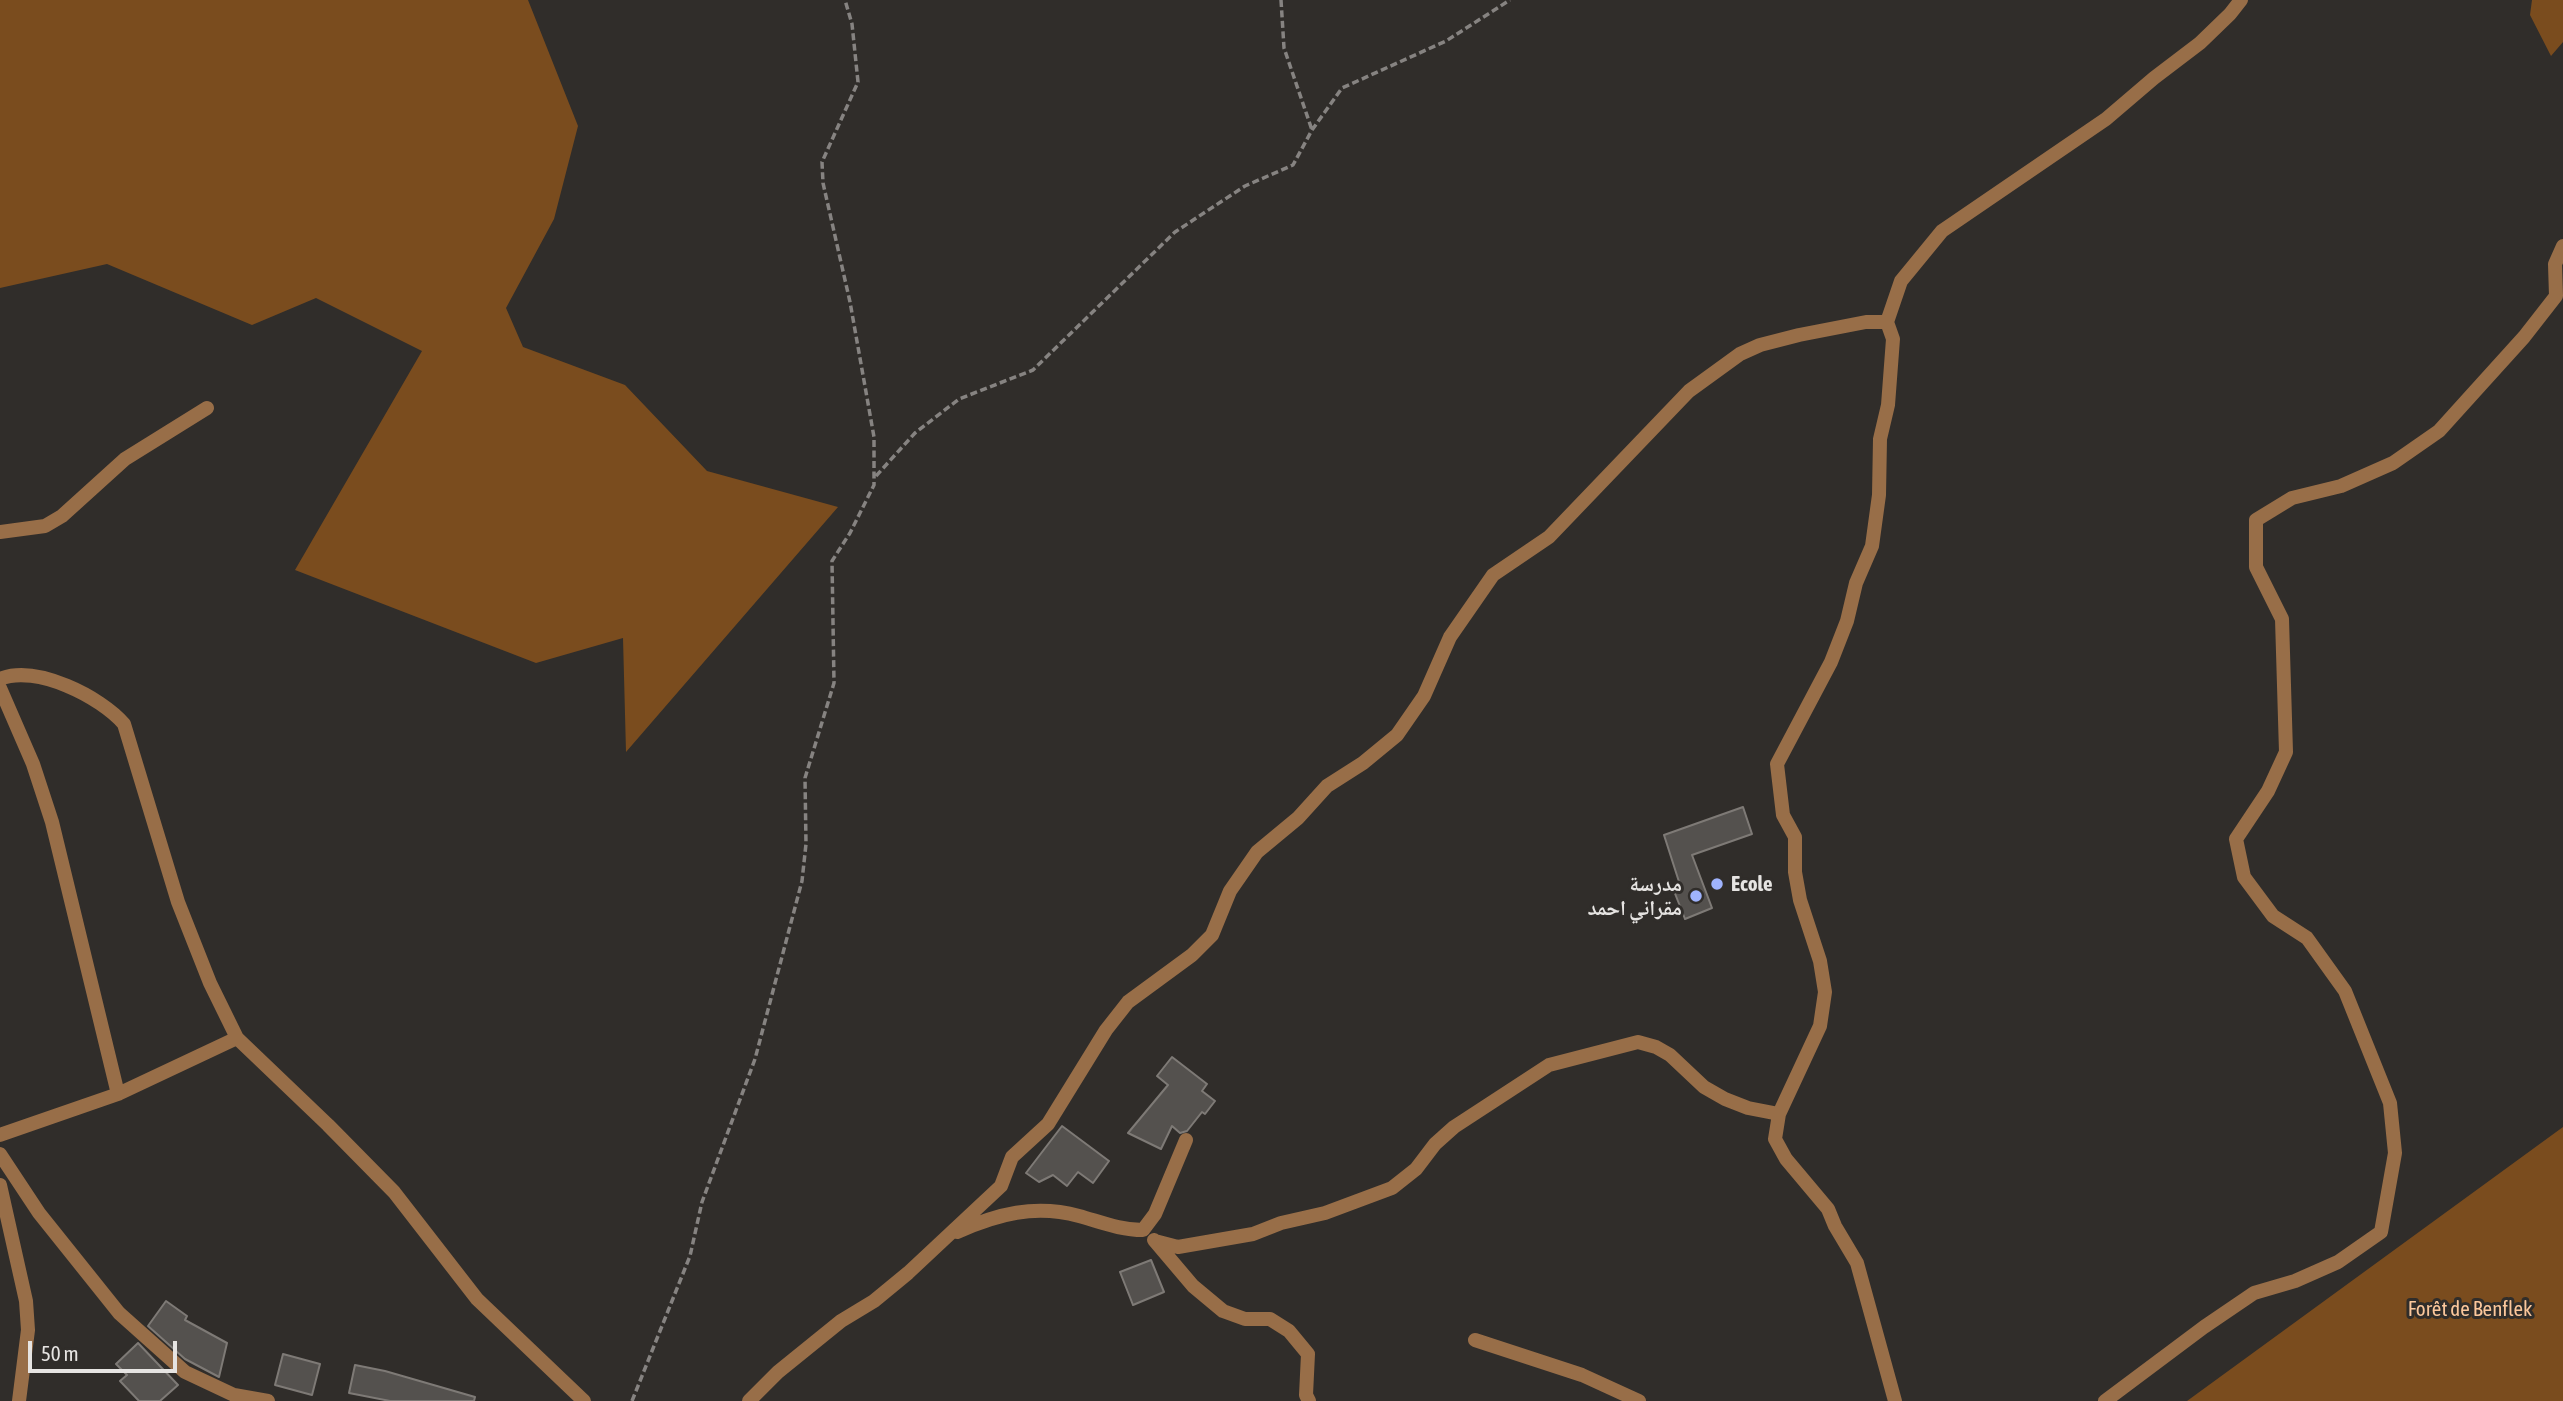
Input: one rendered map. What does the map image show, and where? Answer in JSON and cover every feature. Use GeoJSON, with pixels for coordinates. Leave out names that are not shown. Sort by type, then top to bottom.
{"type":"FeatureCollection","features":[{"type":"Feature","properties":{"kind":"street"},"geometry":{"type":"LineString","coordinates":[[1895,1401],[1857,1263],[1828,1209],[1786,1159],[1775,1139],[1779,1114],[1820,1026],[1825,992],[1820,961],[1800,900],[1795,873],[1795,837],[1783,815],[1777,764],[1830,663],[1847,621],[1856,583],[1872,546],[1879,495],[1880,439],[1888,405],[1893,339],[1887,322],[1901,281],[1942,231],[2106,119],[2200,43],[2241,0]]}},
{"type":"Feature","properties":{"kind":"street"},"geometry":{"type":"LineString","coordinates":[[2105,1401],[2254,1293],[2295,1281],[2338,1262],[2381,1232],[2395,1153],[2390,1103],[2345,990],[2306,938],[2273,916],[2244,877],[2236,839],[2268,791],[2286,752],[2282,620],[2256,567],[2256,520],[2291,498],[2341,486],[2393,463],[2439,431],[2524,337],[2556,296],[2555,264],[2563,246]]}},
{"type":"Feature","properties":{"kind":"street"},"geometry":{"type":"LineString","coordinates":[[749,1401],[778,1372],[841,1321],[874,1301],[1001,1186],[1012,1157],[1048,1124],[1107,1030],[1128,1002],[1192,955],[1212,935],[1230,891],[1257,852],[1298,818],[1327,786],[1363,763],[1396,736],[1424,696],[1450,637],[1493,575],[1549,537],[1689,391],[1740,354],[1760,345],[1799,335],[1866,322],[1887,322]]}},
{"type":"Feature","properties":{"kind":"street"},"geometry":{"type":"LineString","coordinates":[[0,532],[45,526],[62,516],[125,459],[207,408]]}},
{"type":"Feature","properties":{"kind":"street"},"geometry":{"type":"LineString","coordinates":[[0,679],[6,676],[34,675],[89,696],[112,710],[124,724],[178,902],[210,983],[237,1038],[394,1192],[477,1299],[584,1401]]}},
{"type":"Feature","properties":{"kind":"street"},"geometry":{"type":"LineString","coordinates":[[0,688],[33,764],[52,822],[118,1094]]}},
{"type":"Feature","properties":{"kind":"street"},"geometry":{"type":"LineString","coordinates":[[0,1135],[118,1094],[237,1038]]}},
{"type":"Feature","properties":{"kind":"street"},"geometry":{"type":"LineString","coordinates":[[1155,1241],[1178,1247],[1253,1234],[1281,1223],[1325,1213],[1359,1198],[1392,1188],[1416,1169],[1435,1144],[1454,1127],[1549,1065],[1638,1042],[1656,1047],[1670,1055],[1704,1087],[1725,1099],[1748,1108],[1779,1114]]}},
{"type":"Feature","properties":{"kind":"street"},"geometry":{"type":"LineString","coordinates":[[1143,1230],[1155,1214],[1186,1140]]}},
{"type":"Feature","properties":{"kind":"street"},"geometry":{"type":"LineString","coordinates":[[0,1154],[38,1213],[120,1313],[185,1372],[234,1395],[268,1401]]}},
{"type":"Feature","properties":{"kind":"street"},"geometry":{"type":"LineString","coordinates":[[0,1185],[27,1311],[28,1330],[19,1401]]}},
{"type":"Feature","properties":{"kind":"street"},"geometry":{"type":"LineString","coordinates":[[949,1235],[989,1217],[1034,1209],[1066,1212],[1125,1230],[1143,1230],[1193,1286],[1223,1311],[1245,1319],[1270,1319],[1289,1331],[1308,1354],[1306,1395],[1309,1401]]}},
{"type":"Feature","properties":{"kind":"street"},"geometry":{"type":"LineString","coordinates":[[1475,1340],[1582,1375],[1639,1401]]}},
{"type":"Feature","properties":{"kind":"path"},"geometry":{"type":"LineString","coordinates":[[632,1401],[690,1256],[702,1202],[755,1059],[802,881],[806,845],[805,778],[834,683],[832,561],[850,533],[874,485],[871,423],[850,302],[823,183],[822,162],[858,82],[852,24],[845,0]]}},
{"type":"Feature","properties":{"kind":"path"},"geometry":{"type":"LineString","coordinates":[[1281,0],[1284,48],[1312,130]]}},
{"type":"Feature","properties":{"kind":"path"},"geometry":{"type":"LineString","coordinates":[[874,478],[915,433],[959,399],[1032,370],[1175,232],[1245,186],[1293,165],[1312,130],[1342,88],[1446,41],[1510,0]]}},
{"type":"Feature","properties":{"kind":"green space"},"geometry":{"type":"Polygon","coordinates":[[[0,0],[528,0],[578,126],[554,219],[506,308],[523,347],[625,385],[707,471],[838,507],[626,752],[623,638],[536,663],[295,570],[422,351],[316,298],[252,325],[107,264],[0,288],[0,0]]]}},
{"type":"Feature","properties":{"kind":"green space"},"geometry":{"type":"Polygon","coordinates":[[[2532,0],[2563,0],[2563,42],[2551,56],[2530,15],[2532,0]]]}},
{"type":"Feature","properties":{"kind":"green space","name":"Forêt de Benflek"},"geometry":{"type":"Polygon","coordinates":[[[2563,1127],[2563,1401],[2187,1401],[2563,1127]]]}},
{"type":"Feature","properties":{"kind":"building"},"geometry":{"type":"Polygon","coordinates":[[[1743,807],[1752,834],[1692,855],[1712,908],[1685,919],[1674,891],[1681,888],[1664,835],[1743,807]]]}},
{"type":"Feature","properties":{"kind":"building"},"geometry":{"type":"Polygon","coordinates":[[[1172,1057],[1207,1084],[1202,1091],[1215,1101],[1187,1131],[1180,1133],[1172,1126],[1161,1149],[1128,1133],[1168,1085],[1157,1076],[1172,1057]]]}},
{"type":"Feature","properties":{"kind":"building"},"geometry":{"type":"Polygon","coordinates":[[[1062,1126],[1109,1161],[1093,1183],[1078,1172],[1067,1186],[1053,1175],[1039,1182],[1026,1173],[1062,1126]]]}},
{"type":"Feature","properties":{"kind":"building"},"geometry":{"type":"Polygon","coordinates":[[[1151,1260],[1164,1292],[1133,1305],[1120,1272],[1151,1260]]]}},
{"type":"Feature","properties":{"kind":"building"},"geometry":{"type":"Polygon","coordinates":[[[166,1301],[187,1316],[185,1320],[227,1343],[219,1377],[185,1359],[148,1326],[166,1301]]]}},
{"type":"Feature","properties":{"kind":"building"},"geometry":{"type":"Polygon","coordinates":[[[138,1343],[178,1385],[160,1401],[139,1401],[120,1381],[127,1375],[116,1364],[138,1343]]]}},
{"type":"Feature","properties":{"kind":"building"},"geometry":{"type":"Polygon","coordinates":[[[283,1354],[320,1364],[312,1395],[275,1385],[283,1354]]]}},
{"type":"Feature","properties":{"kind":"building"},"geometry":{"type":"Polygon","coordinates":[[[355,1365],[475,1397],[474,1401],[390,1401],[349,1393],[355,1365]]]}},
{"type":"Feature","properties":{"kind":"place","name":"Ecole"},"geometry":{"type":"Point","coordinates":[1717,884]}},
{"type":"Feature","properties":{"kind":"place","name":"مدرسة مقراني احمد"},"geometry":{"type":"Point","coordinates":[1696,896]}}]}
